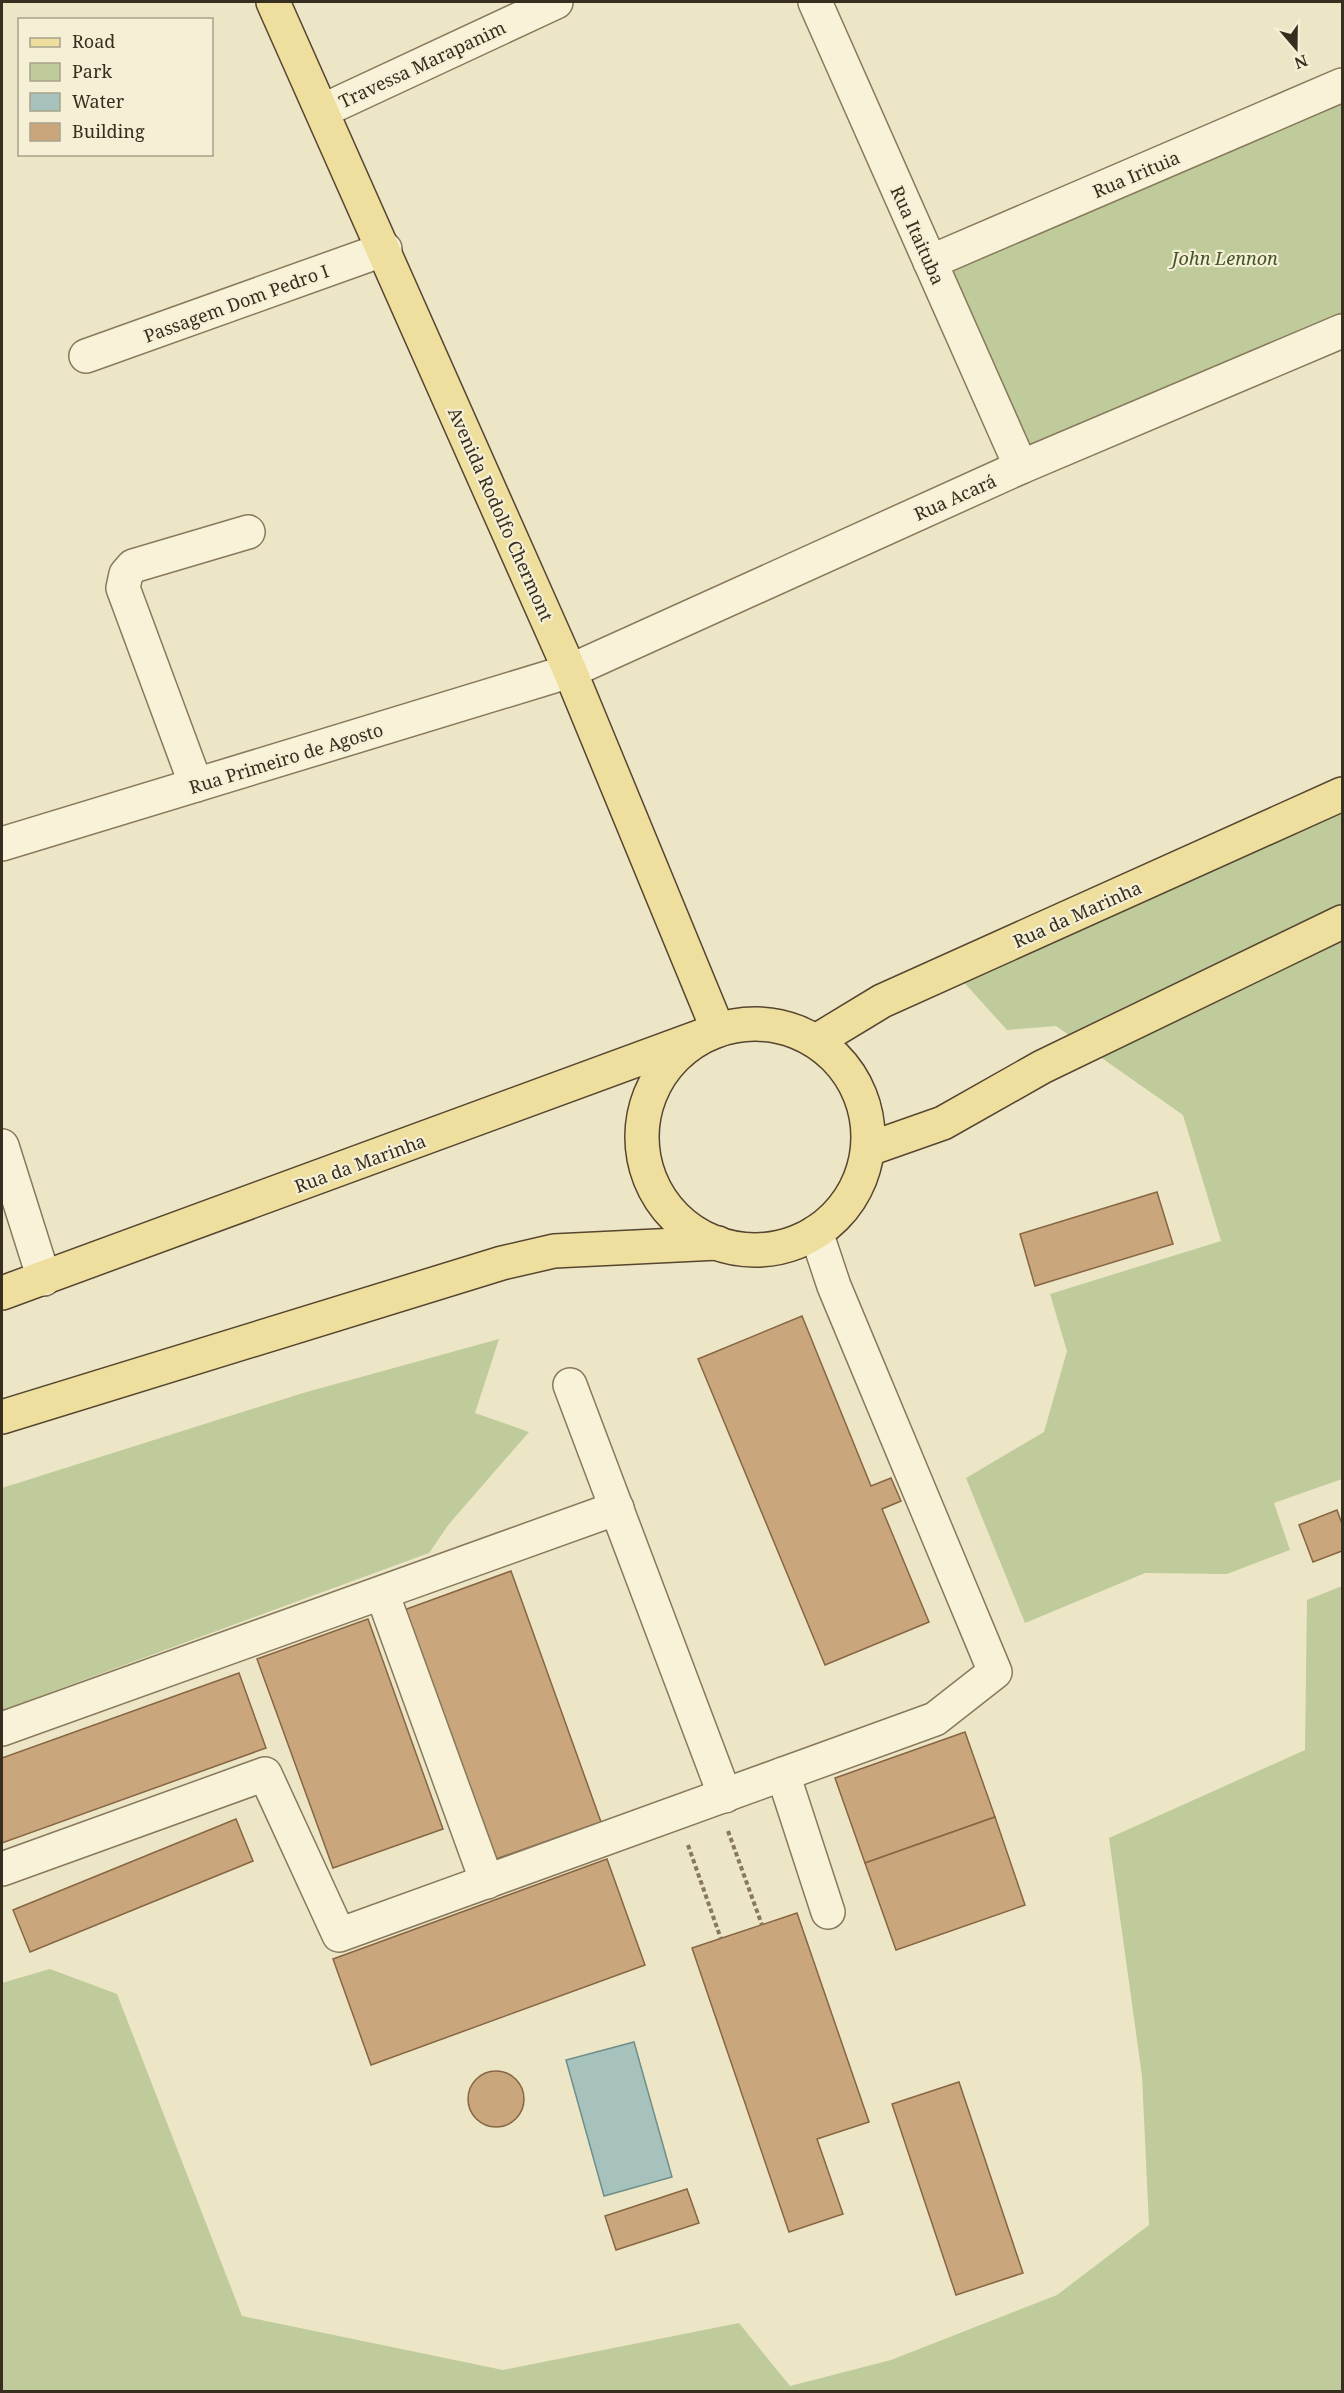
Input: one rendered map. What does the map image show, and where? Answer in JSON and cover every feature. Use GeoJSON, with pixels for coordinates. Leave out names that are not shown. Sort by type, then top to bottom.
{"type":"FeatureCollection","features":[{"type":"Feature","properties":{"kind":"main road","name":"Avenida Rodolfo Chermont"},"geometry":{"type":"LineString","coordinates":[[273,2],[385,249],[570,671],[718,1030]]}},
{"type":"Feature","properties":{"kind":"main road","name":"Rua da Marinha"},"geometry":{"type":"LineString","coordinates":[[816,1041],[882,1001],[1342,794]]}},
{"type":"Feature","properties":{"kind":"main road"},"geometry":{"type":"LineString","coordinates":[[868,1149],[943,1123],[1042,1067],[1342,922]]}},
{"type":"Feature","properties":{"kind":"main road"},"geometry":{"type":"LineString","coordinates":[[2,1417],[502,1263],[554,1251],[718,1244],[743,1249],[768,1249],[793,1244],[816,1232],[836,1216],[852,1197],[863,1173],[868,1149],[868,1124],[852,1077],[836,1057],[816,1041],[793,1030],[768,1025],[718,1030],[695,1041],[675,1057],[659,1077],[648,1100],[643,1150],[648,1175],[659,1198],[675,1217],[695,1233],[718,1244]]}},
{"type":"Feature","properties":{"kind":"main road","name":"Rua da Marinha"},"geometry":{"type":"LineString","coordinates":[[2,1293],[718,1030]]}},
{"type":"Feature","properties":{"kind":"street","name":"Travessa Marapanim"},"geometry":{"type":"LineString","coordinates":[[322,111],[556,2]]}},
{"type":"Feature","properties":{"kind":"street","name":"Rua Itaituba"},"geometry":{"type":"LineString","coordinates":[[815,2],[1021,467]]}},
{"type":"Feature","properties":{"kind":"street","name":"Rua Irituia"},"geometry":{"type":"LineString","coordinates":[[930,262],[1342,85]]}},
{"type":"Feature","properties":{"kind":"street","name":"Passagem Dom Pedro I"},"geometry":{"type":"LineString","coordinates":[[86,356],[385,249]]}},
{"type":"Feature","properties":{"kind":"street","name":"Rua Acará"},"geometry":{"type":"LineString","coordinates":[[570,671],[1021,467],[1342,331]]}},
{"type":"Feature","properties":{"kind":"street"},"geometry":{"type":"LineString","coordinates":[[196,785],[123,588],[126,574],[134,566],[249,532]]}},
{"type":"Feature","properties":{"kind":"street","name":"Rua Primeiro de Agosto"},"geometry":{"type":"LineString","coordinates":[[2,843],[570,671]]}},
{"type":"Feature","properties":{"kind":"street"},"geometry":{"type":"LineString","coordinates":[[2,1146],[44,1279]]}},
{"type":"Feature","properties":{"kind":"street"},"geometry":{"type":"LineString","coordinates":[[2,1869],[265,1774],[339,1935],[935,1719],[995,1672],[834,1286],[816,1232]]}},
{"type":"Feature","properties":{"kind":"street"},"geometry":{"type":"LineString","coordinates":[[570,1385],[617,1508],[721,1798]]}},
{"type":"Feature","properties":{"kind":"street"},"geometry":{"type":"LineString","coordinates":[[2,1729],[617,1508]]}},
{"type":"Feature","properties":{"kind":"street"},"geometry":{"type":"LineString","coordinates":[[382,1593],[487,1882]]}},
{"type":"Feature","properties":{"kind":"street"},"geometry":{"type":"LineString","coordinates":[[783,1774],[828,1912]]}},
{"type":"Feature","properties":{"kind":"path"},"geometry":{"type":"LineString","coordinates":[[721,1798],[762,1925]]}},
{"type":"Feature","properties":{"kind":"path"},"geometry":{"type":"LineString","coordinates":[[677,1813],[720,1939]]}},
{"type":"Feature","properties":{"kind":"green space","name":"John Lennon"},"geometry":{"type":"Polygon","coordinates":[[[1342,85],[1342,331],[1021,467],[930,262],[1342,85]]]}},
{"type":"Feature","properties":{"kind":"green space"},"geometry":{"type":"Polygon","coordinates":[[[1342,783],[1342,1479],[1274,1503],[1290,1550],[1227,1574],[1145,1573],[1025,1623],[966,1478],[1044,1432],[1067,1351],[1050,1294],[1221,1241],[1183,1115],[1056,1026],[1007,1030],[950,967],[1342,783]]]}},
{"type":"Feature","properties":{"kind":"green space"},"geometry":{"type":"Polygon","coordinates":[[[499,1339],[475,1413],[529,1432],[449,1524],[429,1553],[2,1710],[2,1488],[303,1393],[499,1339]]]}},
{"type":"Feature","properties":{"kind":"green space"},"geometry":{"type":"Polygon","coordinates":[[[1342,1586],[1342,2391],[2,2391],[2,1983],[50,1969],[117,1994],[242,2316],[503,2370],[739,2323],[790,2386],[891,2360],[1057,2295],[1149,2225],[1142,2076],[1109,1838],[1305,1750],[1307,1600],[1342,1586]]]}},
{"type":"Feature","properties":{"kind":"water"},"geometry":{"type":"Polygon","coordinates":[[[634,2042],[672,2177],[604,2196],[566,2060],[634,2042]]]}},
{"type":"Feature","properties":{"kind":"building"},"geometry":{"type":"Polygon","coordinates":[[[1157,1192],[1173,1244],[1035,1286],[1020,1234],[1157,1192]]]}},
{"type":"Feature","properties":{"kind":"building"},"geometry":{"type":"Polygon","coordinates":[[[802,1316],[871,1486],[891,1478],[901,1501],[882,1509],[929,1622],[825,1665],[698,1359],[802,1316]]]}},
{"type":"Feature","properties":{"kind":"building"},"geometry":{"type":"Polygon","coordinates":[[[1337,1510],[1342,1524],[1342,1551],[1313,1562],[1299,1525],[1337,1510]]]}},
{"type":"Feature","properties":{"kind":"building"},"geometry":{"type":"Polygon","coordinates":[[[511,1571],[601,1822],[493,1860],[404,1610],[511,1571]]]}},
{"type":"Feature","properties":{"kind":"building"},"geometry":{"type":"Polygon","coordinates":[[[368,1619],[443,1829],[333,1868],[257,1659],[368,1619]]]}},
{"type":"Feature","properties":{"kind":"building"},"geometry":{"type":"Polygon","coordinates":[[[239,1673],[266,1748],[2,1843],[2,1758],[239,1673]]]}},
{"type":"Feature","properties":{"kind":"building"},"geometry":{"type":"Polygon","coordinates":[[[965,1732],[995,1817],[865,1863],[835,1778],[965,1732]]]}},
{"type":"Feature","properties":{"kind":"building"},"geometry":{"type":"Polygon","coordinates":[[[995,1817],[1025,1905],[896,1950],[865,1863],[995,1817]]]}},
{"type":"Feature","properties":{"kind":"building"},"geometry":{"type":"Polygon","coordinates":[[[236,1819],[253,1861],[30,1952],[13,1910],[236,1819]]]}},
{"type":"Feature","properties":{"kind":"building"},"geometry":{"type":"Polygon","coordinates":[[[607,1859],[645,1965],[371,2065],[333,1959],[607,1859]]]}},
{"type":"Feature","properties":{"kind":"building"},"geometry":{"type":"Polygon","coordinates":[[[797,1913],[869,2122],[817,2139],[843,2214],[789,2232],[692,1948],[797,1913]]]}},
{"type":"Feature","properties":{"kind":"building"},"geometry":{"type":"Polygon","coordinates":[[[491,2071],[501,2071],[516,2079],[522,2088],[524,2099],[522,2110],[516,2119],[501,2127],[491,2127],[480,2122],[473,2115],[468,2104],[468,2094],[473,2083],[480,2076],[491,2071]]]}},
{"type":"Feature","properties":{"kind":"building"},"geometry":{"type":"Polygon","coordinates":[[[959,2082],[1023,2273],[956,2295],[892,2104],[959,2082]]]}},
{"type":"Feature","properties":{"kind":"building"},"geometry":{"type":"Polygon","coordinates":[[[687,2189],[699,2223],[616,2250],[605,2216],[687,2189]]]}}]}
